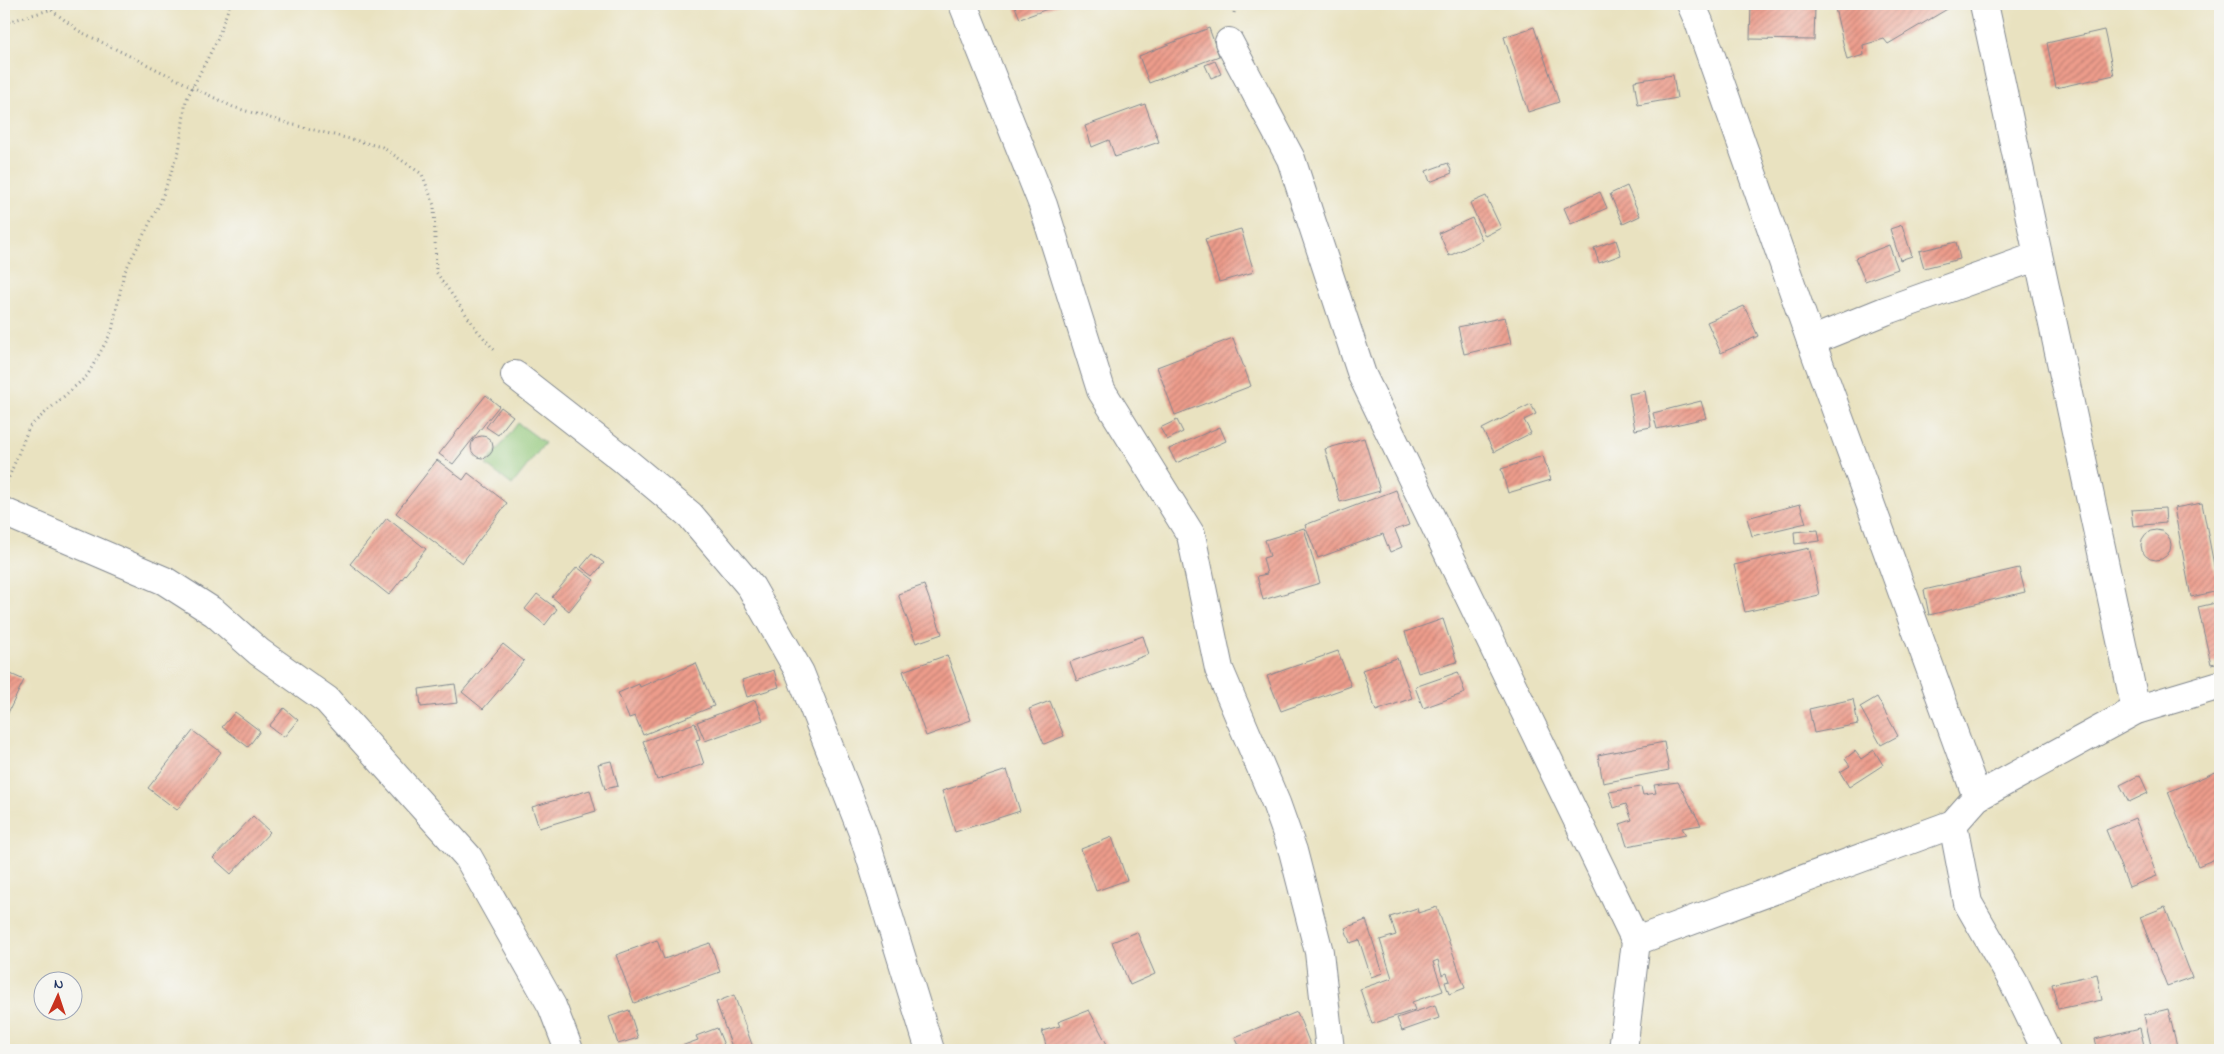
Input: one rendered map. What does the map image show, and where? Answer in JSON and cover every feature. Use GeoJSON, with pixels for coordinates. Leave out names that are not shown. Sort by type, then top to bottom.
{"type":"FeatureCollection","features":[{"type":"Feature","properties":{"kind":"street"},"geometry":{"type":"LineString","coordinates":[[963,4],[1043,205],[1101,390],[1191,535],[1219,669],[1276,803],[1292,851],[1319,952],[1330,1050]]}},
{"type":"Feature","properties":{"kind":"street"},"geometry":{"type":"LineString","coordinates":[[1691,4],[1703,31],[1811,341],[1977,797]]}},
{"type":"Feature","properties":{"kind":"street"},"geometry":{"type":"LineString","coordinates":[[1984,4],[2136,710]]}},
{"type":"Feature","properties":{"kind":"street"},"geometry":{"type":"LineString","coordinates":[[1230,42],[1291,159],[1362,374],[1636,941],[1623,1050]]}},
{"type":"Feature","properties":{"kind":"street"},"geometry":{"type":"LineString","coordinates":[[1811,341],[1885,311],[2038,256]]}},
{"type":"Feature","properties":{"kind":"street"},"geometry":{"type":"LineString","coordinates":[[515,375],[690,514],[751,587],[800,673],[863,833],[930,1050]]}},
{"type":"Feature","properties":{"kind":"street"},"geometry":{"type":"LineString","coordinates":[[5,500],[165,581],[215,613],[259,652],[327,700],[468,857],[552,1006],[569,1050]]}},
{"type":"Feature","properties":{"kind":"street"},"geometry":{"type":"LineString","coordinates":[[1636,941],[1953,824],[1977,797],[2136,710],[2220,685]]}},
{"type":"Feature","properties":{"kind":"street"},"geometry":{"type":"LineString","coordinates":[[1953,824],[1968,902],[2014,983],[2046,1050]]}},
{"type":"Feature","properties":{"kind":"path"},"geometry":{"type":"LineString","coordinates":[[38,4],[50,9],[79,31],[194,86],[233,107],[290,124],[382,147],[422,174],[434,205],[436,272],[477,330],[515,375]]}},
{"type":"Feature","properties":{"kind":"path"},"geometry":{"type":"LineString","coordinates":[[4,23],[70,4]]}},
{"type":"Feature","properties":{"kind":"path"},"geometry":{"type":"LineString","coordinates":[[5,500],[29,427],[87,376],[112,331],[124,273],[160,203],[179,151],[186,100],[217,40],[230,4]]}},
{"type":"Feature","properties":{"kind":"green space"},"geometry":{"type":"Polygon","coordinates":[[[518,423],[545,443],[512,485],[486,465],[518,423]]]}},
{"type":"Feature","properties":{"kind":"building"},"geometry":{"type":"Polygon","coordinates":[[[1014,4],[1061,4],[1020,19],[1014,4]]]}},
{"type":"Feature","properties":{"kind":"building"},"geometry":{"type":"Polygon","coordinates":[[[1834,4],[1907,4],[1949,8],[1888,44],[1884,39],[1863,45],[1864,55],[1847,60],[1834,4]]]}},
{"type":"Feature","properties":{"kind":"building"},"geometry":{"type":"Polygon","coordinates":[[[1751,5],[1815,7],[1814,40],[1750,39],[1751,5]]]}},
{"type":"Feature","properties":{"kind":"building"},"geometry":{"type":"Polygon","coordinates":[[[1534,27],[1559,102],[1528,112],[1504,37],[1534,27]]]}},
{"type":"Feature","properties":{"kind":"building"},"geometry":{"type":"Polygon","coordinates":[[[1209,28],[1219,56],[1149,83],[1139,56],[1209,28]]]}},
{"type":"Feature","properties":{"kind":"building"},"geometry":{"type":"Polygon","coordinates":[[[2104,30],[2114,75],[2056,88],[2047,43],[2104,30]]]}},
{"type":"Feature","properties":{"kind":"building"},"geometry":{"type":"Polygon","coordinates":[[[1215,61],[1221,74],[1211,78],[1205,65],[1215,61]]]}},
{"type":"Feature","properties":{"kind":"building"},"geometry":{"type":"Polygon","coordinates":[[[1673,75],[1677,98],[1638,105],[1634,81],[1673,75]]]}},
{"type":"Feature","properties":{"kind":"building"},"geometry":{"type":"Polygon","coordinates":[[[1145,104],[1159,142],[1115,157],[1109,140],[1092,147],[1085,126],[1145,104]]]}},
{"type":"Feature","properties":{"kind":"building"},"geometry":{"type":"Polygon","coordinates":[[[1448,163],[1452,173],[1430,182],[1426,171],[1448,163]]]}},
{"type":"Feature","properties":{"kind":"building"},"geometry":{"type":"Polygon","coordinates":[[[1627,186],[1640,216],[1623,224],[1610,194],[1627,186]]]}},
{"type":"Feature","properties":{"kind":"building"},"geometry":{"type":"Polygon","coordinates":[[[1600,192],[1607,208],[1571,224],[1564,208],[1600,192]]]}},
{"type":"Feature","properties":{"kind":"building"},"geometry":{"type":"Polygon","coordinates":[[[1486,196],[1501,228],[1485,236],[1470,203],[1486,196]]]}},
{"type":"Feature","properties":{"kind":"building"},"geometry":{"type":"Polygon","coordinates":[[[1472,218],[1482,240],[1449,256],[1439,233],[1472,218]]]}},
{"type":"Feature","properties":{"kind":"building"},"geometry":{"type":"Polygon","coordinates":[[[1902,225],[1912,256],[1900,260],[1890,229],[1902,225]]]}},
{"type":"Feature","properties":{"kind":"building"},"geometry":{"type":"Polygon","coordinates":[[[1241,229],[1254,272],[1219,282],[1205,239],[1241,229]]]}},
{"type":"Feature","properties":{"kind":"building"},"geometry":{"type":"Polygon","coordinates":[[[1616,240],[1621,255],[1599,263],[1594,248],[1616,240]]]}},
{"type":"Feature","properties":{"kind":"building"},"geometry":{"type":"Polygon","coordinates":[[[1956,242],[1960,259],[1924,268],[1919,251],[1956,242]]]}},
{"type":"Feature","properties":{"kind":"building"},"geometry":{"type":"Polygon","coordinates":[[[1889,245],[1898,269],[1865,281],[1855,258],[1889,245]]]}},
{"type":"Feature","properties":{"kind":"building"},"geometry":{"type":"Polygon","coordinates":[[[1744,306],[1758,336],[1721,353],[1707,322],[1744,306]]]}},
{"type":"Feature","properties":{"kind":"building"},"geometry":{"type":"Polygon","coordinates":[[[1505,317],[1511,343],[1464,354],[1458,327],[1505,317]]]}},
{"type":"Feature","properties":{"kind":"building"},"geometry":{"type":"Polygon","coordinates":[[[1233,338],[1251,386],[1175,415],[1157,367],[1233,338]]]}},
{"type":"Feature","properties":{"kind":"building"},"geometry":{"type":"Polygon","coordinates":[[[1645,391],[1651,427],[1635,430],[1629,394],[1645,391]]]}},
{"type":"Feature","properties":{"kind":"building"},"geometry":{"type":"Polygon","coordinates":[[[486,395],[499,406],[453,464],[439,454],[486,395]]]}},
{"type":"Feature","properties":{"kind":"building"},"geometry":{"type":"Polygon","coordinates":[[[1701,401],[1706,418],[1657,429],[1653,413],[1701,401]]]}},
{"type":"Feature","properties":{"kind":"building"},"geometry":{"type":"Polygon","coordinates":[[[1531,404],[1536,414],[1524,420],[1531,433],[1494,452],[1482,429],[1531,404]]]}},
{"type":"Feature","properties":{"kind":"building"},"geometry":{"type":"Polygon","coordinates":[[[501,407],[513,416],[498,435],[486,427],[501,407]]]}},
{"type":"Feature","properties":{"kind":"building"},"geometry":{"type":"Polygon","coordinates":[[[1177,420],[1183,432],[1167,440],[1160,428],[1177,420]]]}},
{"type":"Feature","properties":{"kind":"building"},"geometry":{"type":"Polygon","coordinates":[[[1220,427],[1226,441],[1176,463],[1169,449],[1220,427]]]}},
{"type":"Feature","properties":{"kind":"building"},"geometry":{"type":"Polygon","coordinates":[[[482,436],[490,439],[493,447],[490,455],[482,458],[474,455],[471,447],[474,439],[482,436]]]}},
{"type":"Feature","properties":{"kind":"building"},"geometry":{"type":"Polygon","coordinates":[[[1364,438],[1380,491],[1340,502],[1325,449],[1364,438]]]}},
{"type":"Feature","properties":{"kind":"building"},"geometry":{"type":"Polygon","coordinates":[[[1543,456],[1551,480],[1508,493],[1501,469],[1543,456]]]}},
{"type":"Feature","properties":{"kind":"building"},"geometry":{"type":"Polygon","coordinates":[[[437,460],[463,480],[468,473],[507,503],[462,563],[396,513],[437,460]]]}},
{"type":"Feature","properties":{"kind":"building"},"geometry":{"type":"Polygon","coordinates":[[[1396,490],[1409,525],[1395,530],[1402,547],[1390,552],[1383,534],[1318,558],[1305,525],[1396,490]]]}},
{"type":"Feature","properties":{"kind":"building"},"geometry":{"type":"Polygon","coordinates":[[[2202,503],[2219,591],[2191,597],[2174,508],[2202,503]]]}},
{"type":"Feature","properties":{"kind":"building"},"geometry":{"type":"Polygon","coordinates":[[[1800,504],[1806,523],[1752,536],[1747,518],[1800,504]]]}},
{"type":"Feature","properties":{"kind":"building"},"geometry":{"type":"Polygon","coordinates":[[[2165,508],[2166,523],[2133,526],[2131,510],[2165,508]]]}},
{"type":"Feature","properties":{"kind":"building"},"geometry":{"type":"Polygon","coordinates":[[[387,518],[426,549],[389,595],[350,564],[387,518]]]}},
{"type":"Feature","properties":{"kind":"building"},"geometry":{"type":"Polygon","coordinates":[[[1304,528],[1320,583],[1263,600],[1257,576],[1267,574],[1263,558],[1270,556],[1265,540],[1304,528]]]}},
{"type":"Feature","properties":{"kind":"building"},"geometry":{"type":"Polygon","coordinates":[[[1818,530],[1820,541],[1795,544],[1794,532],[1818,530]]]}},
{"type":"Feature","properties":{"kind":"building"},"geometry":{"type":"Polygon","coordinates":[[[2156,530],[2167,534],[2171,545],[2167,556],[2156,560],[2145,556],[2141,545],[2145,534],[2156,530]]]}},
{"type":"Feature","properties":{"kind":"building"},"geometry":{"type":"Polygon","coordinates":[[[1809,548],[1819,595],[1745,612],[1734,565],[1809,548]]]}},
{"type":"Feature","properties":{"kind":"building"},"geometry":{"type":"Polygon","coordinates":[[[592,554],[604,563],[593,576],[581,567],[592,554]]]}},
{"type":"Feature","properties":{"kind":"building"},"geometry":{"type":"Polygon","coordinates":[[[577,567],[594,580],[569,611],[552,597],[577,567]]]}},
{"type":"Feature","properties":{"kind":"building"},"geometry":{"type":"Polygon","coordinates":[[[2019,568],[2025,592],[1929,615],[1924,590],[2019,568]]]}},
{"type":"Feature","properties":{"kind":"building"},"geometry":{"type":"Polygon","coordinates":[[[924,585],[942,634],[916,643],[898,594],[924,585]]]}},
{"type":"Feature","properties":{"kind":"building"},"geometry":{"type":"Polygon","coordinates":[[[537,594],[557,609],[545,625],[525,609],[537,594]]]}},
{"type":"Feature","properties":{"kind":"building"},"geometry":{"type":"Polygon","coordinates":[[[2220,602],[2220,662],[2211,664],[2198,607],[2220,602]]]}},
{"type":"Feature","properties":{"kind":"building"},"geometry":{"type":"Polygon","coordinates":[[[1443,619],[1457,662],[1418,673],[1405,632],[1443,619]]]}},
{"type":"Feature","properties":{"kind":"building"},"geometry":{"type":"Polygon","coordinates":[[[1143,636],[1149,654],[1077,681],[1070,662],[1143,636]]]}},
{"type":"Feature","properties":{"kind":"building"},"geometry":{"type":"Polygon","coordinates":[[[503,644],[524,661],[483,709],[462,692],[503,644]]]}},
{"type":"Feature","properties":{"kind":"building"},"geometry":{"type":"Polygon","coordinates":[[[1338,651],[1351,686],[1281,711],[1267,676],[1338,651]]]}},
{"type":"Feature","properties":{"kind":"building"},"geometry":{"type":"Polygon","coordinates":[[[947,655],[971,720],[926,736],[903,671],[947,655]]]}},
{"type":"Feature","properties":{"kind":"building"},"geometry":{"type":"Polygon","coordinates":[[[1397,658],[1412,698],[1376,711],[1362,670],[1397,658]]]}},
{"type":"Feature","properties":{"kind":"building"},"geometry":{"type":"Polygon","coordinates":[[[696,663],[714,706],[643,735],[635,716],[629,718],[618,693],[639,684],[640,687],[696,663]]]}},
{"type":"Feature","properties":{"kind":"building"},"geometry":{"type":"Polygon","coordinates":[[[774,670],[779,687],[747,697],[742,680],[774,670]]]}},
{"type":"Feature","properties":{"kind":"building"},"geometry":{"type":"Polygon","coordinates":[[[4,671],[24,680],[4,721],[4,671]]]}},
{"type":"Feature","properties":{"kind":"building"},"geometry":{"type":"Polygon","coordinates":[[[1458,672],[1465,693],[1423,708],[1415,687],[1458,672]]]}},
{"type":"Feature","properties":{"kind":"building"},"geometry":{"type":"Polygon","coordinates":[[[455,684],[458,703],[421,707],[419,689],[455,684]]]}},
{"type":"Feature","properties":{"kind":"building"},"geometry":{"type":"Polygon","coordinates":[[[1877,697],[1898,736],[1881,745],[1860,707],[1877,697]]]}},
{"type":"Feature","properties":{"kind":"building"},"geometry":{"type":"Polygon","coordinates":[[[1853,699],[1858,724],[1814,733],[1809,709],[1853,699]]]}},
{"type":"Feature","properties":{"kind":"building"},"geometry":{"type":"Polygon","coordinates":[[[755,700],[763,720],[705,741],[697,722],[755,700]]]}},
{"type":"Feature","properties":{"kind":"building"},"geometry":{"type":"Polygon","coordinates":[[[1050,701],[1064,736],[1044,744],[1029,709],[1050,701]]]}},
{"type":"Feature","properties":{"kind":"building"},"geometry":{"type":"Polygon","coordinates":[[[284,708],[298,720],[284,737],[269,726],[284,708]]]}},
{"type":"Feature","properties":{"kind":"building"},"geometry":{"type":"Polygon","coordinates":[[[235,712],[260,731],[248,747],[222,727],[235,712]]]}},
{"type":"Feature","properties":{"kind":"building"},"geometry":{"type":"Polygon","coordinates":[[[695,723],[700,739],[696,740],[704,764],[657,780],[643,741],[695,723]]]}},
{"type":"Feature","properties":{"kind":"building"},"geometry":{"type":"Polygon","coordinates":[[[193,731],[221,752],[177,810],[148,788],[193,731]]]}},
{"type":"Feature","properties":{"kind":"building"},"geometry":{"type":"Polygon","coordinates":[[[1664,742],[1669,770],[1603,783],[1598,755],[1664,742]]]}},
{"type":"Feature","properties":{"kind":"building"},"geometry":{"type":"Polygon","coordinates":[[[1874,750],[1883,765],[1849,787],[1840,772],[1850,766],[1845,759],[1855,751],[1861,759],[1874,750]]]}},
{"type":"Feature","properties":{"kind":"building"},"geometry":{"type":"Polygon","coordinates":[[[611,761],[618,786],[605,789],[598,764],[611,761]]]}},
{"type":"Feature","properties":{"kind":"building"},"geometry":{"type":"Polygon","coordinates":[[[1007,770],[1020,811],[955,832],[942,791],[1007,770]]]}},
{"type":"Feature","properties":{"kind":"building"},"geometry":{"type":"Polygon","coordinates":[[[2218,771],[2220,778],[2220,857],[2198,866],[2168,792],[2218,771]]]}},
{"type":"Feature","properties":{"kind":"building"},"geometry":{"type":"Polygon","coordinates":[[[2140,775],[2148,793],[2129,802],[2120,785],[2140,775]]]}},
{"type":"Feature","properties":{"kind":"building"},"geometry":{"type":"Polygon","coordinates":[[[1678,782],[1701,825],[1682,828],[1686,835],[1627,846],[1620,824],[1632,820],[1626,804],[1614,808],[1609,792],[1641,787],[1643,795],[1656,793],[1654,785],[1678,782]]]}},
{"type":"Feature","properties":{"kind":"building"},"geometry":{"type":"Polygon","coordinates":[[[590,790],[596,811],[539,828],[532,807],[590,790]]]}},
{"type":"Feature","properties":{"kind":"building"},"geometry":{"type":"Polygon","coordinates":[[[253,816],[270,832],[231,874],[213,858],[253,816]]]}},
{"type":"Feature","properties":{"kind":"building"},"geometry":{"type":"Polygon","coordinates":[[[2135,818],[2157,876],[2129,887],[2106,830],[2135,818]]]}},
{"type":"Feature","properties":{"kind":"building"},"geometry":{"type":"Polygon","coordinates":[[[1112,837],[1127,880],[1096,891],[1081,849],[1112,837]]]}},
{"type":"Feature","properties":{"kind":"building"},"geometry":{"type":"Polygon","coordinates":[[[1437,907],[1465,988],[1449,994],[1445,982],[1450,981],[1447,973],[1442,975],[1438,960],[1433,962],[1443,991],[1412,1002],[1415,1010],[1372,1024],[1360,989],[1392,978],[1380,940],[1396,935],[1390,917],[1417,908],[1418,913],[1437,907]]]}},
{"type":"Feature","properties":{"kind":"building"},"geometry":{"type":"Polygon","coordinates":[[[2165,907],[2192,977],[2167,986],[2140,917],[2165,907]]]}},
{"type":"Feature","properties":{"kind":"building"},"geometry":{"type":"Polygon","coordinates":[[[1366,920],[1383,973],[1371,977],[1359,940],[1350,943],[1345,928],[1366,920]]]}},
{"type":"Feature","properties":{"kind":"building"},"geometry":{"type":"Polygon","coordinates":[[[1137,932],[1155,974],[1130,985],[1112,942],[1137,932]]]}},
{"type":"Feature","properties":{"kind":"building"},"geometry":{"type":"Polygon","coordinates":[[[657,940],[664,959],[710,943],[720,972],[634,1003],[616,955],[657,940]]]}},
{"type":"Feature","properties":{"kind":"building"},"geometry":{"type":"Polygon","coordinates":[[[2097,974],[2102,1000],[2058,1009],[2052,984],[2097,974]]]}},
{"type":"Feature","properties":{"kind":"building"},"geometry":{"type":"Polygon","coordinates":[[[734,995],[754,1050],[733,1050],[716,1002],[734,995]]]}},
{"type":"Feature","properties":{"kind":"building"},"geometry":{"type":"Polygon","coordinates":[[[1435,1005],[1439,1018],[1402,1031],[1397,1018],[1435,1005]]]}},
{"type":"Feature","properties":{"kind":"building"},"geometry":{"type":"Polygon","coordinates":[[[2168,1009],[2178,1050],[2152,1050],[2144,1015],[2168,1009]]]}},
{"type":"Feature","properties":{"kind":"building"},"geometry":{"type":"Polygon","coordinates":[[[629,1010],[638,1038],[618,1044],[609,1017],[629,1010]]]}},
{"type":"Feature","properties":{"kind":"building"},"geometry":{"type":"Polygon","coordinates":[[[1089,1010],[1110,1050],[1046,1050],[1042,1031],[1060,1026],[1058,1022],[1089,1010]]]}},
{"type":"Feature","properties":{"kind":"building"},"geometry":{"type":"Polygon","coordinates":[[[1297,1012],[1312,1049],[1241,1050],[1235,1037],[1297,1012]]]}},
{"type":"Feature","properties":{"kind":"building"},"geometry":{"type":"Polygon","coordinates":[[[717,1028],[726,1050],[670,1050],[698,1040],[696,1036],[717,1028]]]}},
{"type":"Feature","properties":{"kind":"building"},"geometry":{"type":"Polygon","coordinates":[[[2140,1028],[2145,1050],[2098,1050],[2095,1039],[2140,1028]]]}}]}
